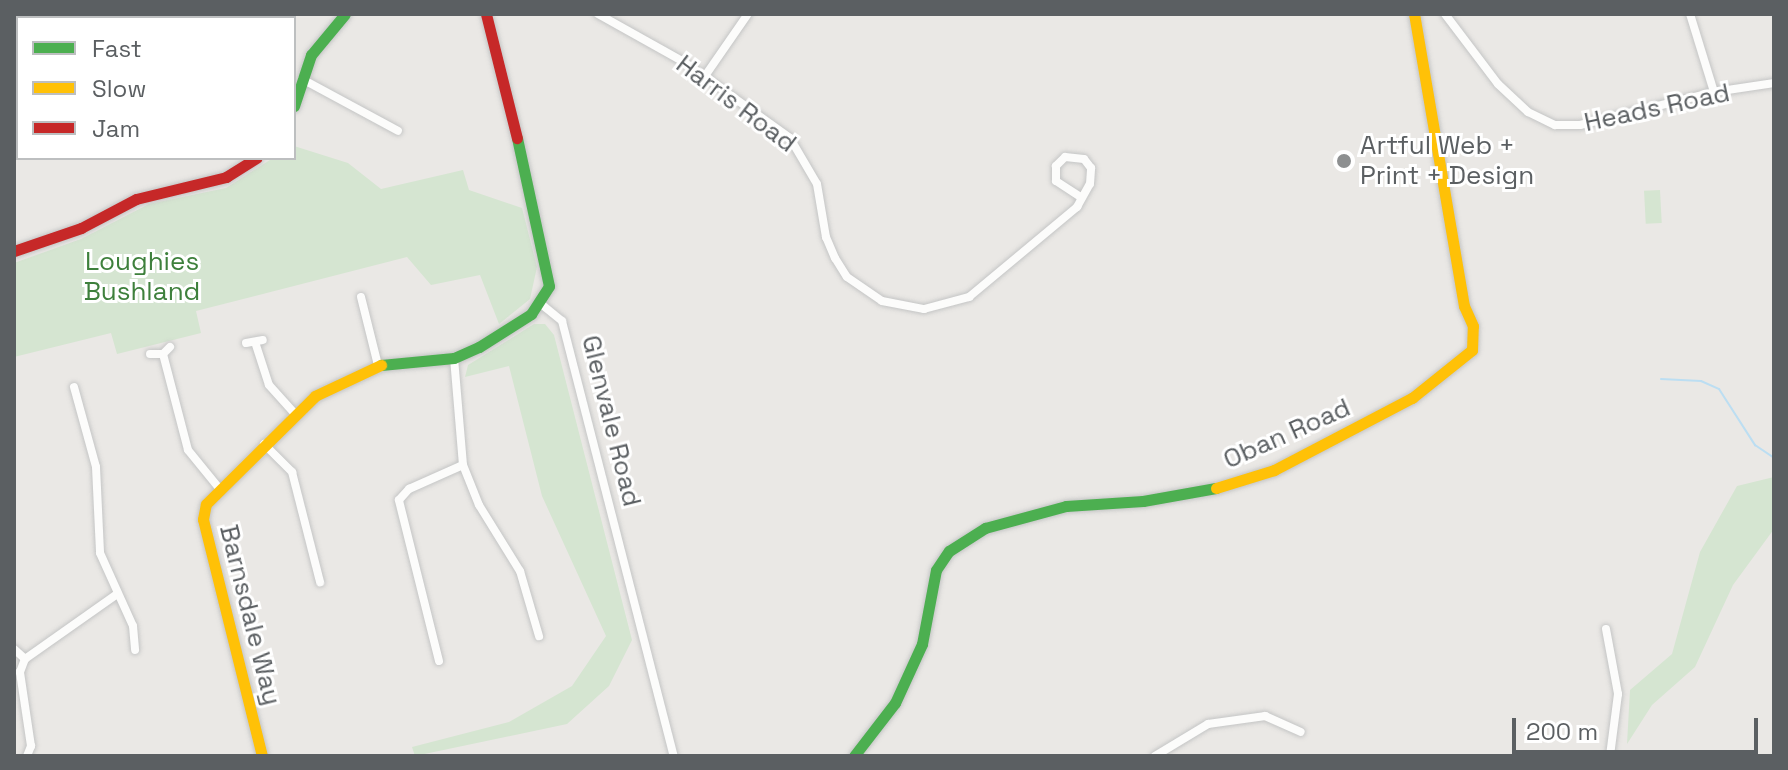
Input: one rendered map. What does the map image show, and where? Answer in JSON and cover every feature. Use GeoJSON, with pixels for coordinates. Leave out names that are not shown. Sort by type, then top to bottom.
{"type":"FeatureCollection","features":[{"type":"Feature","properties":{"kind":"street"},"geometry":{"type":"LineString","coordinates":[[296,99],[302,79],[323,36],[345,14]]}},
{"type":"Feature","properties":{"kind":"street"},"geometry":{"type":"LineString","coordinates":[[486,14],[549,269],[541,304]]}},
{"type":"Feature","properties":{"kind":"street","name":"Harris Road"},"geometry":{"type":"LineString","coordinates":[[598,14],[705,76],[790,138],[817,184],[826,237],[847,277],[867,294],[895,306],[924,309],[969,297],[1071,214],[1081,197]]}},
{"type":"Feature","properties":{"kind":"street"},"geometry":{"type":"LineString","coordinates":[[705,76],[748,14]]}},
{"type":"Feature","properties":{"kind":"street","name":"Oban Road"},"geometry":{"type":"LineString","coordinates":[[854,756],[895,703],[917,656],[936,570],[949,551],[985,528],[1066,506],[1143,501],[1224,487],[1274,470],[1412,398],[1463,362],[1472,350],[1473,326],[1461,290],[1414,14]]}},
{"type":"Feature","properties":{"kind":"street","name":"Heads Road"},"geometry":{"type":"LineString","coordinates":[[1445,14],[1498,84],[1546,123],[1580,125],[1714,92],[1774,83]]}},
{"type":"Feature","properties":{"kind":"street"},"geometry":{"type":"LineString","coordinates":[[1690,14],[1714,92]]}},
{"type":"Feature","properties":{"kind":"street"},"geometry":{"type":"LineString","coordinates":[[302,79],[398,131]]}},
{"type":"Feature","properties":{"kind":"street"},"geometry":{"type":"LineString","coordinates":[[1065,157],[1084,159],[1091,168],[1090,184],[1081,197],[1056,181],[1056,166],[1065,157]]}},
{"type":"Feature","properties":{"kind":"street"},"geometry":{"type":"LineString","coordinates":[[14,251],[81,228],[136,199],[205,184],[241,163]]}},
{"type":"Feature","properties":{"kind":"street"},"geometry":{"type":"LineString","coordinates":[[360,295],[378,365]]}},
{"type":"Feature","properties":{"kind":"street","name":"Barnsdale Way"},"geometry":{"type":"LineString","coordinates":[[262,756],[203,519],[206,504],[295,414],[340,381],[378,365],[454,358],[503,334],[541,304]]}},
{"type":"Feature","properties":{"kind":"street","name":"Glenvale Road"},"geometry":{"type":"LineString","coordinates":[[541,304],[562,321],[674,756]]}},
{"type":"Feature","properties":{"kind":"street"},"geometry":{"type":"LineString","coordinates":[[246,343],[260,343],[269,385],[295,414]]}},
{"type":"Feature","properties":{"kind":"street"},"geometry":{"type":"LineString","coordinates":[[150,354],[163,354],[170,347]]}},
{"type":"Feature","properties":{"kind":"street"},"geometry":{"type":"LineString","coordinates":[[163,354],[188,450],[219,488]]}},
{"type":"Feature","properties":{"kind":"street"},"geometry":{"type":"LineString","coordinates":[[454,358],[463,465],[479,505],[520,571],[539,636]]}},
{"type":"Feature","properties":{"kind":"street"},"geometry":{"type":"LineString","coordinates":[[74,387],[96,467],[100,553],[133,626],[135,650]]}},
{"type":"Feature","properties":{"kind":"street"},"geometry":{"type":"LineString","coordinates":[[264,444],[292,472],[320,582]]}},
{"type":"Feature","properties":{"kind":"street"},"geometry":{"type":"LineString","coordinates":[[439,661],[399,500],[409,489],[463,465]]}},
{"type":"Feature","properties":{"kind":"street"},"geometry":{"type":"LineString","coordinates":[[28,756],[31,746],[20,684],[25,659],[117,594]]}},
{"type":"Feature","properties":{"kind":"street"},"geometry":{"type":"LineString","coordinates":[[1606,629],[1618,694],[1610,756]]}},
{"type":"Feature","properties":{"kind":"street"},"geometry":{"type":"LineString","coordinates":[[14,649],[25,659]]}},
{"type":"Feature","properties":{"kind":"street"},"geometry":{"type":"LineString","coordinates":[[1155,756],[1208,724],[1265,716],[1301,732]]}},
{"type":"Feature","properties":{"kind":"green space","name":"Loughies Bushland"},"geometry":{"type":"Polygon","coordinates":[[[296,147],[348,163],[381,189],[463,170],[469,190],[522,208],[537,267],[530,299],[499,324],[480,275],[431,285],[407,257],[196,311],[201,333],[117,354],[111,333],[14,357],[14,263],[81,239],[149,204],[226,188],[270,160],[296,160],[296,147]]]}},
{"type":"Feature","properties":{"kind":"green space"},"geometry":{"type":"Polygon","coordinates":[[[1660,190],[1662,223],[1646,224],[1644,191],[1660,190]]]}},
{"type":"Feature","properties":{"kind":"green space"},"geometry":{"type":"Polygon","coordinates":[[[534,324],[545,324],[554,335],[632,640],[609,686],[567,724],[415,756],[412,747],[509,722],[572,686],[606,636],[542,496],[509,366],[465,377],[468,365],[534,324]]]}},
{"type":"Feature","properties":{"kind":"green space"},"geometry":{"type":"Polygon","coordinates":[[[1774,477],[1774,529],[1733,585],[1695,667],[1652,705],[1627,744],[1630,690],[1672,654],[1700,552],[1737,486],[1774,477]]]}},
{"type":"Feature","properties":{"kind":"waterway"},"geometry":{"type":"LineString","coordinates":[[1661,379],[1701,381],[1719,389],[1755,445],[1774,458]]}},
{"type":"Feature","properties":{"kind":"traffic: fast"},"geometry":{"type":"LineString","coordinates":[[296,100],[311,55],[345,14]]}},
{"type":"Feature","properties":{"kind":"traffic: fast"},"geometry":{"type":"LineString","coordinates":[[381,365],[454,358],[479,347],[531,314],[549,286],[517,138]]}},
{"type":"Feature","properties":{"kind":"traffic: fast"},"geometry":{"type":"LineString","coordinates":[[854,756],[895,703],[922,644],[936,570],[949,551],[985,528],[1066,506],[1143,501],[1216,488]]}},
{"type":"Feature","properties":{"kind":"traffic: slow"},"geometry":{"type":"LineString","coordinates":[[1216,488],[1274,470],[1412,398],[1472,350],[1473,326],[1464,306],[1414,14]]}},
{"type":"Feature","properties":{"kind":"traffic: slow"},"geometry":{"type":"LineString","coordinates":[[262,756],[203,519],[206,504],[315,396],[381,365]]}},
{"type":"Feature","properties":{"kind":"traffic: jam"},"geometry":{"type":"LineString","coordinates":[[486,14],[517,138]]}},
{"type":"Feature","properties":{"kind":"traffic: jam"},"geometry":{"type":"LineString","coordinates":[[14,251],[81,228],[136,199],[226,177],[254,160]]}},
{"type":"Feature","properties":{"kind":"place","name":"Artful Web + Print + Design"},"geometry":{"type":"Point","coordinates":[1344,161]}}]}
